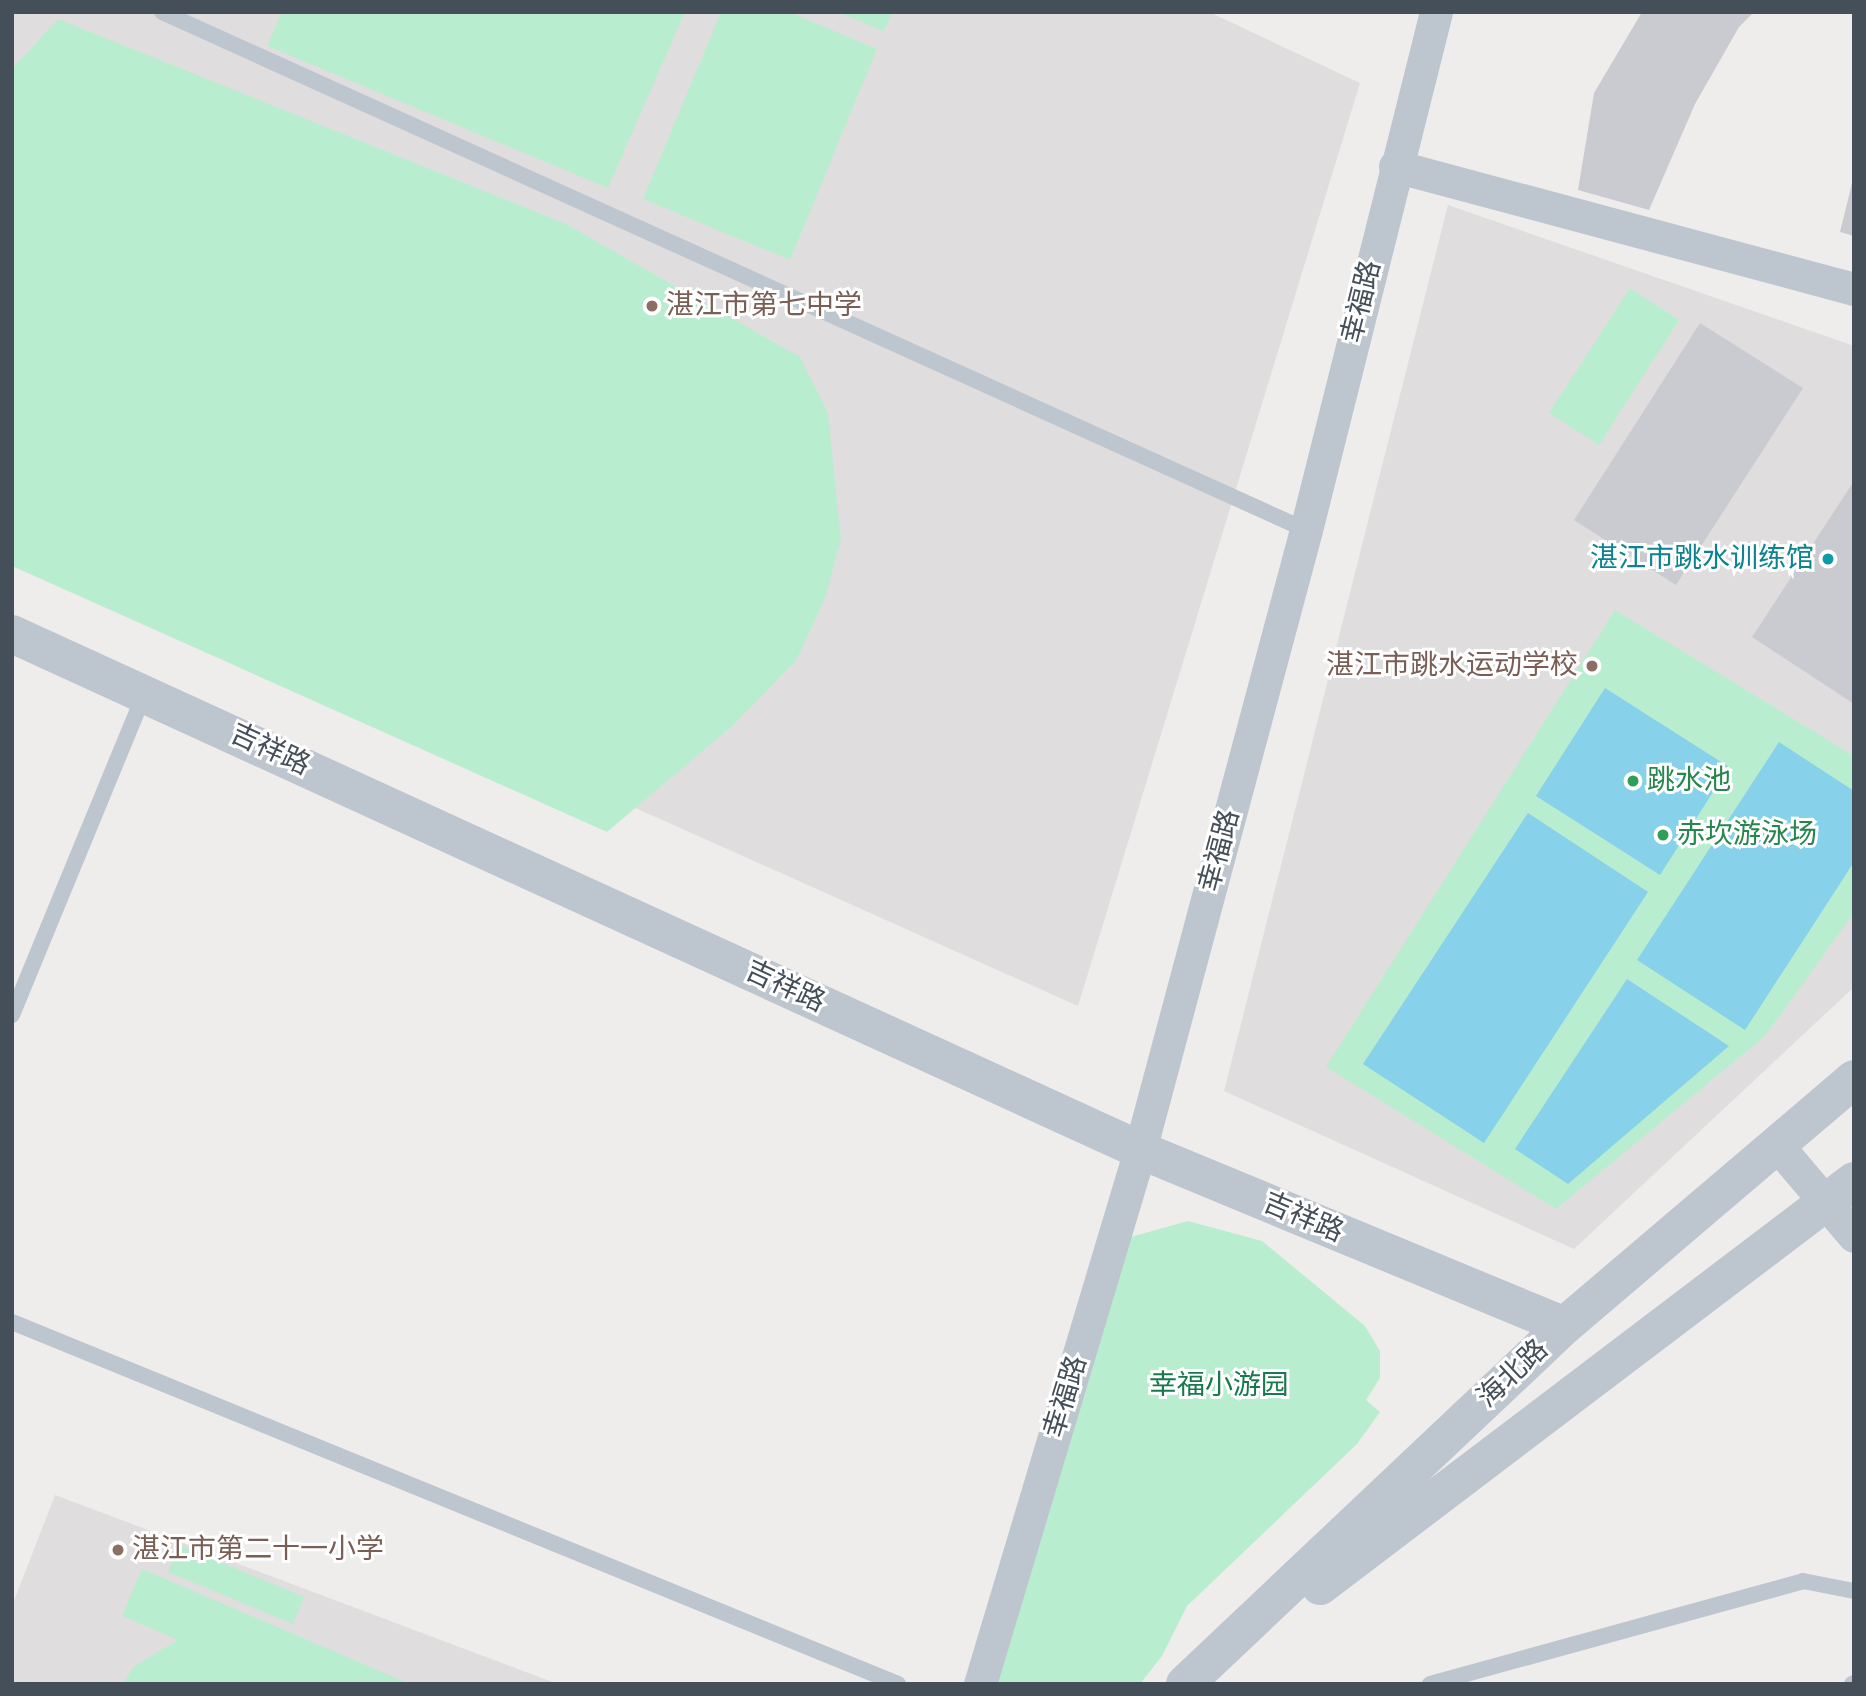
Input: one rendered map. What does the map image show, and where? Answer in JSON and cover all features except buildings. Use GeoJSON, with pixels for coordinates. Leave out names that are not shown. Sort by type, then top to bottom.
{"type":"FeatureCollection","features":[{"type":"Feature","properties":{"kind":"street","name":"幸福路"},"geometry":{"type":"LineString","coordinates":[[980,1684],[1140,1150],[1306,530],[1395,166],[1436,12]]}},
{"type":"Feature","properties":{"kind":"street"},"geometry":{"type":"LineString","coordinates":[[1395,166],[1854,289]]}},
{"type":"Feature","properties":{"kind":"street","name":"吉祥路"},"geometry":{"type":"LineString","coordinates":[[12,634],[145,692],[1140,1150],[1563,1326]]}},
{"type":"Feature","properties":{"kind":"street","name":"海北路"},"geometry":{"type":"LineString","coordinates":[[1188,1684],[1563,1326],[1854,1079]]}},
{"type":"Feature","properties":{"kind":"street"},"geometry":{"type":"LineString","coordinates":[[1777,1145],[1840,1192],[1854,1236]]}},
{"type":"Feature","properties":{"kind":"street","name":"海北路"},"geometry":{"type":"LineString","coordinates":[[1188,1684],[1840,1192]]}},
{"type":"Feature","properties":{"kind":"lane"},"geometry":{"type":"LineString","coordinates":[[162,12],[1306,530]]}},
{"type":"Feature","properties":{"kind":"lane"},"geometry":{"type":"LineString","coordinates":[[12,1014],[145,692]]}},
{"type":"Feature","properties":{"kind":"lane"},"geometry":{"type":"LineString","coordinates":[[12,1322],[898,1684]]}},
{"type":"Feature","properties":{"kind":"lane"},"geometry":{"type":"LineString","coordinates":[[1430,1684],[1802,1581],[1854,1591]]}},
{"type":"Feature","properties":{"kind":"shaded area","name":"湛江市第七中学"},"geometry":{"type":"Polygon","coordinates":[[[12,12],[1209,12],[1360,83],[1078,1006],[12,529],[12,12]]]}},
{"type":"Feature","properties":{"kind":"shaded area","name":"湛江市跳水运动学校"},"geometry":{"type":"Polygon","coordinates":[[[1448,205],[1854,346],[1854,987],[1574,1249],[1224,1091],[1448,205]]]}},
{"type":"Feature","properties":{"kind":"shaded area","name":"湛江市第二十一小学"},"geometry":{"type":"Polygon","coordinates":[[[55,1495],[558,1684],[12,1684],[12,1606],[55,1495]]]}},
{"type":"Feature","properties":{"kind":"green space"},"geometry":{"type":"Polygon","coordinates":[[[282,12],[685,12],[608,188],[267,46],[282,12]]]}},
{"type":"Feature","properties":{"kind":"green space"},"geometry":{"type":"Polygon","coordinates":[[[721,12],[789,12],[877,49],[790,260],[643,199],[721,12]]]}},
{"type":"Feature","properties":{"kind":"green space"},"geometry":{"type":"Polygon","coordinates":[[[838,12],[892,12],[884,31],[838,12]]]}},
{"type":"Feature","properties":{"kind":"green space"},"geometry":{"type":"Polygon","coordinates":[[[58,19],[564,223],[800,357],[828,413],[841,539],[825,598],[796,661],[730,728],[607,832],[12,566],[12,69],[58,19]]]}},
{"type":"Feature","properties":{"kind":"green space"},"geometry":{"type":"Polygon","coordinates":[[[1630,288],[1679,320],[1599,445],[1549,413],[1630,288]]]}},
{"type":"Feature","properties":{"kind":"green space","name":"赤坎游泳场"},"geometry":{"type":"Polygon","coordinates":[[[1615,610],[1854,756],[1854,913],[1765,1036],[1556,1209],[1326,1067],[1615,610]]]}},
{"type":"Feature","properties":{"kind":"green space","name":"幸福小游园"},"geometry":{"type":"Polygon","coordinates":[[[1188,1221],[1262,1241],[1365,1326],[1380,1351],[1380,1378],[1366,1400],[1380,1412],[1357,1444],[1187,1606],[1162,1656],[1140,1684],[988,1684],[1120,1240],[1188,1221]]]}},
{"type":"Feature","properties":{"kind":"green space"},"geometry":{"type":"Polygon","coordinates":[[[179,1545],[304,1597],[293,1624],[168,1572],[179,1545]]]}},
{"type":"Feature","properties":{"kind":"green space"},"geometry":{"type":"Polygon","coordinates":[[[142,1569],[410,1684],[123,1684],[133,1667],[178,1640],[122,1616],[142,1569]]]}},
{"type":"Feature","properties":{"kind":"water","name":"跳水池"},"geometry":{"type":"Polygon","coordinates":[[[1605,688],[1729,767],[1660,875],[1536,796],[1605,688]]]}},
{"type":"Feature","properties":{"kind":"water"},"geometry":{"type":"Polygon","coordinates":[[[1779,742],[1854,791],[1854,862],[1745,1030],[1637,960],[1779,742]]]}},
{"type":"Feature","properties":{"kind":"water"},"geometry":{"type":"Polygon","coordinates":[[[1528,813],[1648,892],[1484,1143],[1363,1064],[1528,813]]]}},
{"type":"Feature","properties":{"kind":"water"},"geometry":{"type":"Polygon","coordinates":[[[1627,979],[1729,1046],[1568,1184],[1515,1149],[1627,979]]]}},
{"type":"Feature","properties":{"kind":"place","name":"湛江市第七中学"},"geometry":{"type":"Point","coordinates":[652,306]}},
{"type":"Feature","properties":{"kind":"place","name":"湛江市跳水训练馆"},"geometry":{"type":"Point","coordinates":[1828,559]}},
{"type":"Feature","properties":{"kind":"place","name":"湛江市跳水运动学校"},"geometry":{"type":"Point","coordinates":[1592,666]}},
{"type":"Feature","properties":{"kind":"place","name":"跳水池"},"geometry":{"type":"Point","coordinates":[1633,781]}},
{"type":"Feature","properties":{"kind":"place","name":"赤坎游泳场"},"geometry":{"type":"Point","coordinates":[1663,835]}},
{"type":"Feature","properties":{"kind":"place","name":"湛江市第二十一小学"},"geometry":{"type":"Point","coordinates":[118,1550]}}]}
